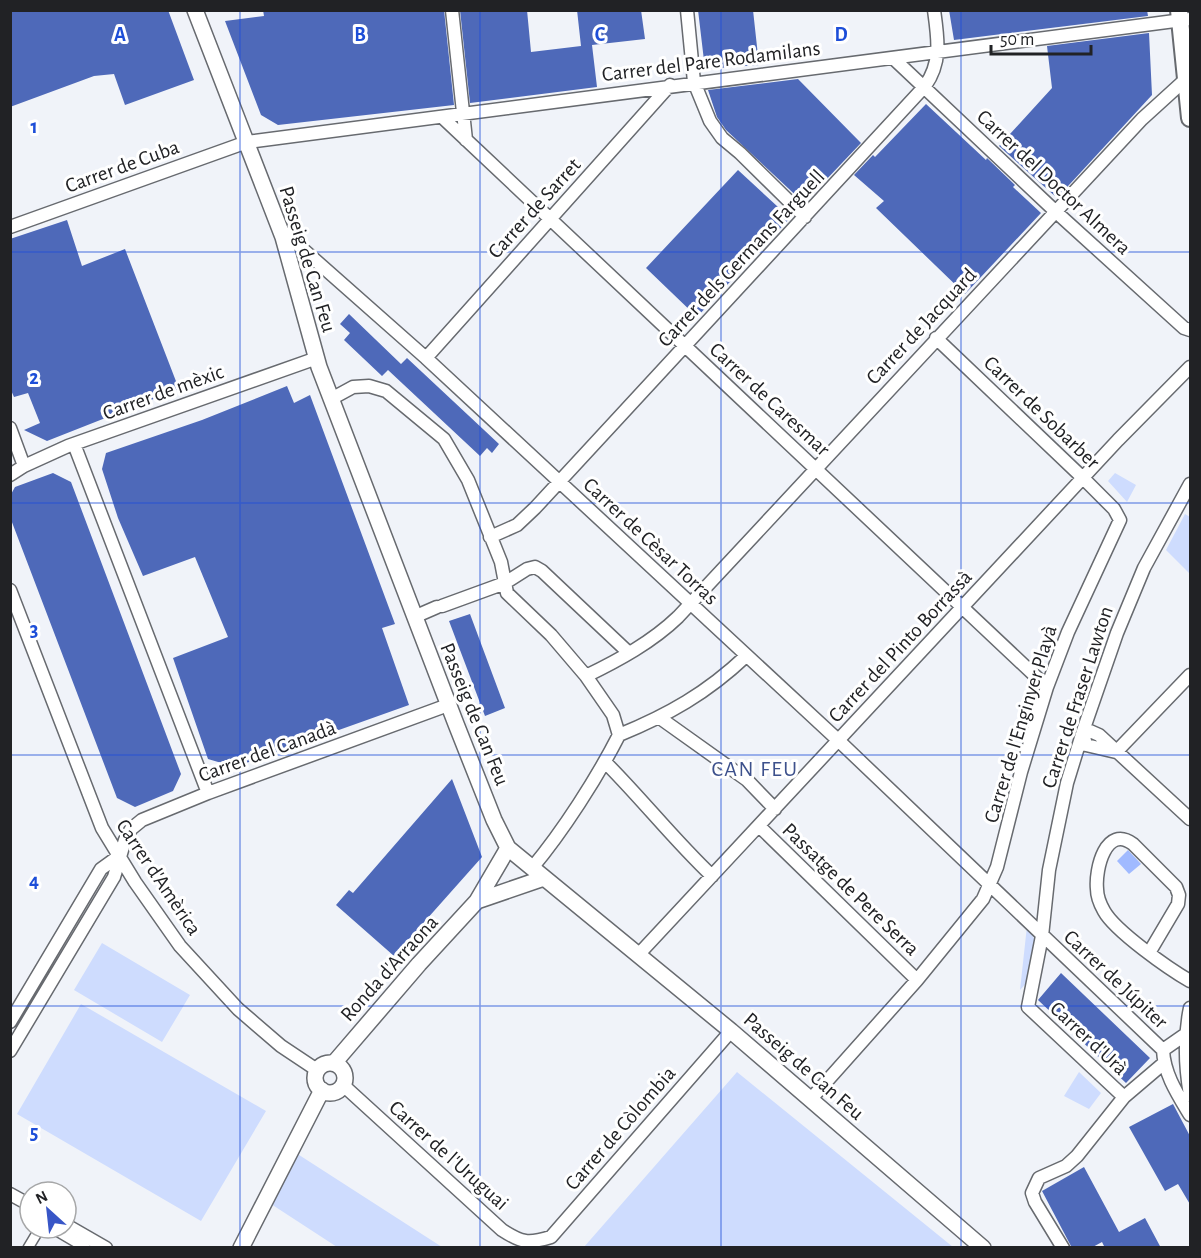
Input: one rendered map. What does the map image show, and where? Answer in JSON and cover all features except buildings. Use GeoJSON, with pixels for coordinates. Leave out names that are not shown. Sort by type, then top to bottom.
{"type":"FeatureCollection","features":[{"type":"Feature","properties":{"kind":"main road"},"geometry":{"type":"LineString","coordinates":[[1184,23],[1186,79],[1191,118]]}},
{"type":"Feature","properties":{"kind":"street","name":"Passeig de Can Feu"},"geometry":{"type":"LineString","coordinates":[[195,10],[280,229],[331,399],[448,705],[494,820],[508,848],[731,1031],[983,1248]]}},
{"type":"Feature","properties":{"kind":"street"},"geometry":{"type":"LineString","coordinates":[[452,10],[466,140]]}},
{"type":"Feature","properties":{"kind":"street"},"geometry":{"type":"LineString","coordinates":[[687,10],[694,82],[710,121],[722,138],[805,218]]}},
{"type":"Feature","properties":{"kind":"street"},"geometry":{"type":"LineString","coordinates":[[934,10],[938,51]]}},
{"type":"Feature","properties":{"kind":"street","name":"Carrer del Pare Rodamilans"},"geometry":{"type":"LineString","coordinates":[[247,142],[670,85],[1184,23]]}},
{"type":"Feature","properties":{"kind":"street","name":"Carrer dels Germans Farguell"},"geometry":{"type":"LineString","coordinates":[[490,537],[517,525],[805,218],[925,86],[934,74],[938,51]]}},
{"type":"Feature","properties":{"kind":"street","name":"Carrer del Doctor Almera"},"geometry":{"type":"LineString","coordinates":[[893,58],[1055,211],[1184,328],[1191,330]]}},
{"type":"Feature","properties":{"kind":"street","name":"Carrer de Jacquard"},"geometry":{"type":"LineString","coordinates":[[586,676],[629,653],[667,628],[1055,211],[1142,119],[1186,79]]}},
{"type":"Feature","properties":{"kind":"street","name":"Carrer de Sarret"},"geometry":{"type":"LineString","coordinates":[[426,358],[670,85]]}},
{"type":"Feature","properties":{"kind":"street","name":"Carrer de Caresmar"},"geometry":{"type":"LineString","coordinates":[[442,117],[1047,687]]}},
{"type":"Feature","properties":{"kind":"street","name":"Carrer de Cuba"},"geometry":{"type":"LineString","coordinates":[[10,226],[247,142]]}},
{"type":"Feature","properties":{"kind":"street","name":"Carrer de Cèsar Torras"},"geometry":{"type":"LineString","coordinates":[[280,229],[426,358],[991,885]]}},
{"type":"Feature","properties":{"kind":"street","name":"Carrer de Sobarber"},"geometry":{"type":"LineString","coordinates":[[936,338],[1083,478],[1119,516]]}},
{"type":"Feature","properties":{"kind":"street","name":"Carrer de mèxic"},"geometry":{"type":"LineString","coordinates":[[10,475],[24,466],[74,444],[317,358]]}},
{"type":"Feature","properties":{"kind":"street","name":"Carrer del Pinto Borrassà"},"geometry":{"type":"LineString","coordinates":[[639,954],[1083,478],[1191,367]]}},
{"type":"Feature","properties":{"kind":"street"},"geometry":{"type":"LineString","coordinates":[[331,399],[353,387],[369,386],[386,391],[444,439],[468,480],[501,562],[507,593],[551,635],[586,676],[613,715],[619,735]]}},
{"type":"Feature","properties":{"kind":"street"},"geometry":{"type":"LineString","coordinates":[[10,428],[24,466]]}},
{"type":"Feature","properties":{"kind":"street"},"geometry":{"type":"LineString","coordinates":[[74,444],[208,793]]}},
{"type":"Feature","properties":{"kind":"street","name":"Carrer de Fraser Lawton"},"geometry":{"type":"LineString","coordinates":[[1028,1007],[1042,936],[1048,870],[1067,783],[1083,731],[1108,654],[1144,568],[1191,484]]}},
{"type":"Feature","properties":{"kind":"street","name":"Carrer de l'Enginyer Playà"},"geometry":{"type":"LineString","coordinates":[[810,1100],[917,980],[973,912],[991,885],[1047,687],[1068,632],[1119,523],[1119,516]]}},
{"type":"Feature","properties":{"kind":"street"},"geometry":{"type":"LineString","coordinates":[[414,617],[505,583],[527,569],[535,567],[629,653]]}},
{"type":"Feature","properties":{"kind":"street","name":"Carrer d'Amèrica"},"geometry":{"type":"LineString","coordinates":[[10,590],[102,828],[135,882],[180,946],[238,1009],[281,1046],[317,1070]]}},
{"type":"Feature","properties":{"kind":"street"},"geometry":{"type":"LineString","coordinates":[[532,868],[606,762],[619,735],[660,718],[700,694],[732,670],[746,656]]}},
{"type":"Feature","properties":{"kind":"street"},"geometry":{"type":"LineString","coordinates":[[1116,752],[1191,675]]}},
{"type":"Feature","properties":{"kind":"street","name":"Carrer del Canadà"},"geometry":{"type":"LineString","coordinates":[[10,1051],[111,882],[131,829],[142,820],[208,793],[448,705]]}},
{"type":"Feature","properties":{"kind":"street"},"geometry":{"type":"LineString","coordinates":[[660,718],[747,780],[775,809]]}},
{"type":"Feature","properties":{"kind":"street"},"geometry":{"type":"LineString","coordinates":[[1083,731],[1099,735],[1191,819]]}},
{"type":"Feature","properties":{"kind":"street"},"geometry":{"type":"LineString","coordinates":[[606,762],[637,794],[684,850],[712,876]]}},
{"type":"Feature","properties":{"kind":"street","name":"Passatge de Pere Serra"},"geometry":{"type":"LineString","coordinates":[[759,826],[917,980]]}},
{"type":"Feature","properties":{"kind":"street"},"geometry":{"type":"LineString","coordinates":[[1149,953],[1178,904],[1179,895],[1176,887],[1133,844],[1126,839],[1117,839],[1108,843],[1097,878],[1100,902],[1105,913],[1116,925],[1149,953],[1169,969],[1191,981]]}},
{"type":"Feature","properties":{"kind":"street","name":"Ronda d'Arraona"},"geometry":{"type":"LineString","coordinates":[[317,1070],[322,1065],[334,1063],[477,901],[508,848]]}},
{"type":"Feature","properties":{"kind":"street","name":"Carrer del Canadà"},"geometry":{"type":"LineString","coordinates":[[10,1022],[101,869],[119,856]]}},
{"type":"Feature","properties":{"kind":"street","name":"Ronda d'Arraona"},"geometry":{"type":"LineString","coordinates":[[477,901],[544,878]]}},
{"type":"Feature","properties":{"kind":"street"},"geometry":{"type":"LineString","coordinates":[[991,885],[1042,936]]}},
{"type":"Feature","properties":{"kind":"street","name":"Carrer de Júpiter"},"geometry":{"type":"LineString","coordinates":[[1042,936],[1163,1050],[1164,1063],[1176,1091],[1191,1115]]}},
{"type":"Feature","properties":{"kind":"street","name":"Carrer d'Urà"},"geometry":{"type":"LineString","coordinates":[[1028,1007],[1124,1097]]}},
{"type":"Feature","properties":{"kind":"street"},"geometry":{"type":"LineString","coordinates":[[1191,1008],[1186,1034],[1185,1063],[1191,1095]]}},
{"type":"Feature","properties":{"kind":"street","name":"Carrer de Còlombia"},"geometry":{"type":"LineString","coordinates":[[533,1242],[551,1237],[731,1031]]}},
{"type":"Feature","properties":{"kind":"street","name":"Carrer de Júpiter"},"geometry":{"type":"LineString","coordinates":[[1163,1050],[1186,1034]]}},
{"type":"Feature","properties":{"kind":"street"},"geometry":{"type":"LineString","coordinates":[[317,1070],[315,1078],[322,1090],[331,1092],[343,1085],[345,1075],[342,1069],[334,1063]]}},
{"type":"Feature","properties":{"kind":"street"},"geometry":{"type":"LineString","coordinates":[[1063,1248],[1035,1202],[1032,1193],[1034,1186],[1039,1178],[1066,1166],[1077,1156],[1124,1097],[1164,1063]]}},
{"type":"Feature","properties":{"kind":"street","name":"Carrer de l'Uruguai"},"geometry":{"type":"LineString","coordinates":[[343,1085],[502,1230],[519,1241],[533,1242]]}},
{"type":"Feature","properties":{"kind":"street"},"geometry":{"type":"LineString","coordinates":[[241,1248],[322,1090]]}},
{"type":"Feature","properties":{"kind":"street"},"geometry":{"type":"LineString","coordinates":[[78,1232],[106,1248]]}},
{"type":"Feature","properties":{"kind":"street"},"geometry":{"type":"LineString","coordinates":[[72,1240],[86,1248]]}},
{"type":"Feature","properties":{"kind":"shaded area"},"geometry":{"type":"Polygon","coordinates":[[[1115,473],[1136,485],[1127,502],[1108,481],[1115,473]]]}},
{"type":"Feature","properties":{"kind":"shaded area"},"geometry":{"type":"Polygon","coordinates":[[[1185,514],[1190,517],[1190,574],[1166,550],[1185,514]]]}},
{"type":"Feature","properties":{"kind":"shaded area"},"geometry":{"type":"Polygon","coordinates":[[[1027,926],[1043,960],[1037,972],[1020,990],[1027,926]]]}},
{"type":"Feature","properties":{"kind":"shaded area"},"geometry":{"type":"Polygon","coordinates":[[[102,943],[190,995],[162,1042],[74,990],[102,943]]]}},
{"type":"Feature","properties":{"kind":"shaded area"},"geometry":{"type":"Polygon","coordinates":[[[81,1004],[266,1111],[201,1221],[17,1114],[81,1004]]]}},
{"type":"Feature","properties":{"kind":"shaded area"},"geometry":{"type":"Polygon","coordinates":[[[737,1072],[953,1247],[584,1247],[737,1072]]]}},
{"type":"Feature","properties":{"kind":"shaded area"},"geometry":{"type":"Polygon","coordinates":[[[1079,1072],[1101,1093],[1089,1109],[1064,1096],[1079,1072]]]}},
{"type":"Feature","properties":{"kind":"shaded area"},"geometry":{"type":"Polygon","coordinates":[[[296,1153],[442,1247],[337,1247],[271,1204],[296,1153]]]}},
{"type":"Feature","properties":{"kind":"water"},"geometry":{"type":"Polygon","coordinates":[[[1128,850],[1141,864],[1129,874],[1117,861],[1128,850]]]}},
{"type":"Feature","properties":{"kind":"district","name":"CAN FEU"},"geometry":{"type":"Point","coordinates":[755,768]}}]}
